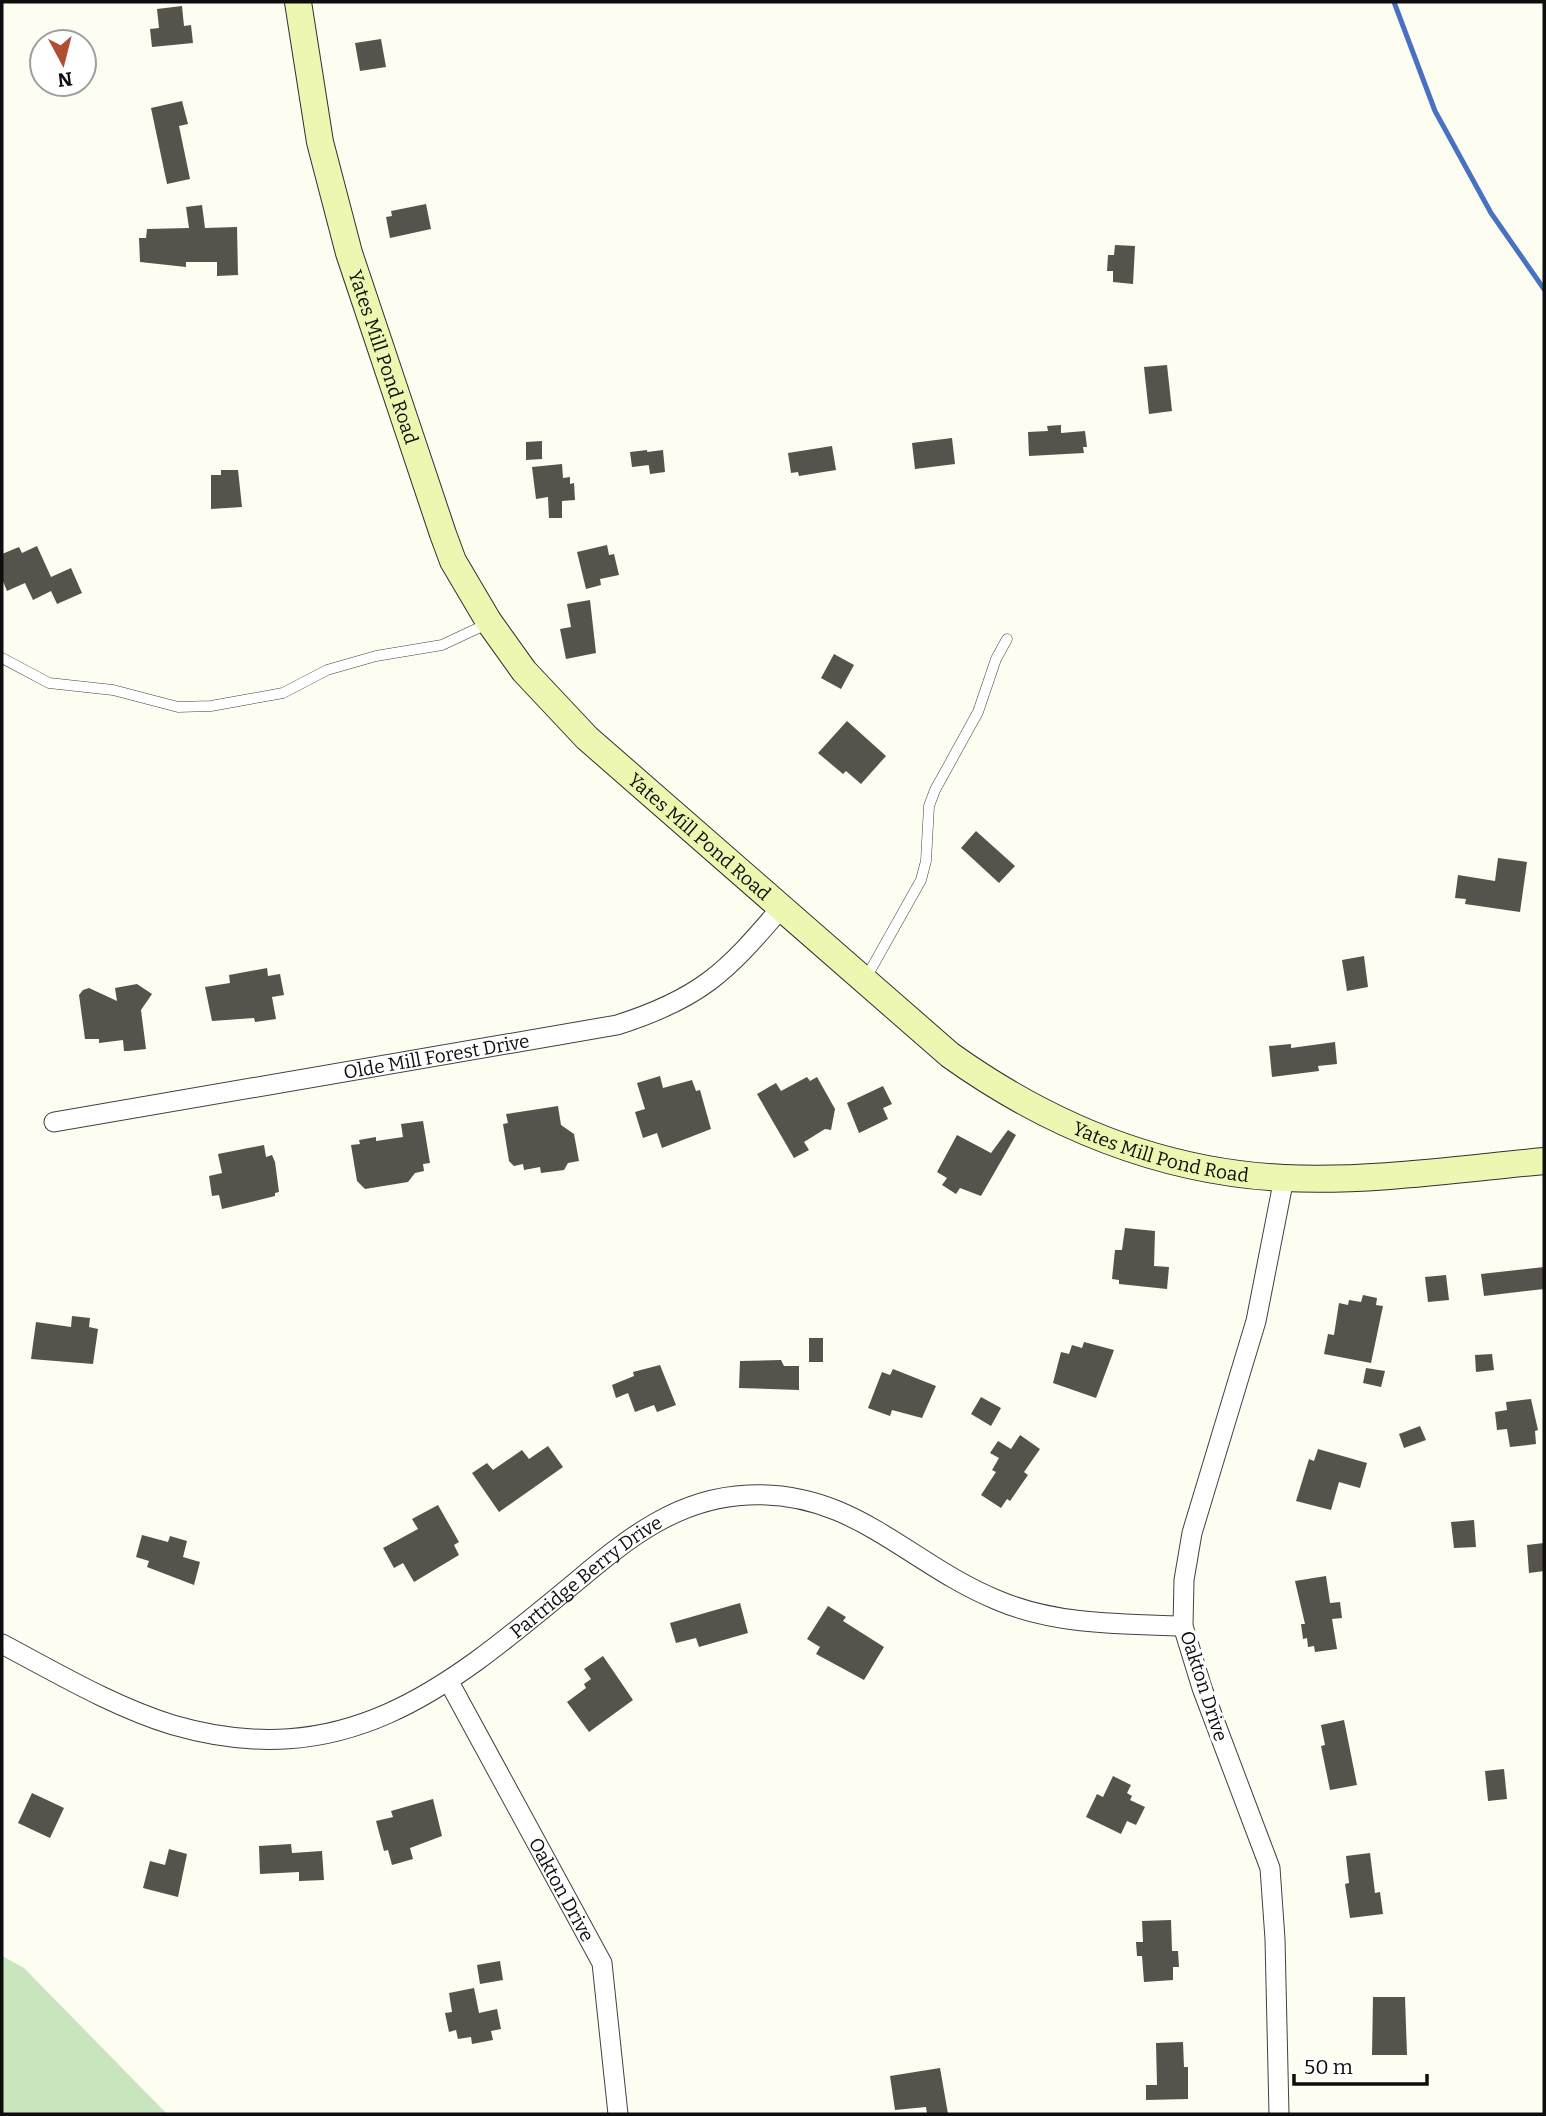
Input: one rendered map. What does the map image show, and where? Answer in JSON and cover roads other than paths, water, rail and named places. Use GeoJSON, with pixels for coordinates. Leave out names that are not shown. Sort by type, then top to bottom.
{"type":"FeatureCollection","features":[{"type":"Feature","properties":{"kind":"street","name":"Yates Mill Pond Road"},"geometry":{"type":"LineString","coordinates":[[298,2],[317,128],[349,253],[453,561],[489,622],[524,671],[587,738],[950,1055],[994,1086],[1037,1111],[1130,1150],[1207,1168],[1284,1178],[1367,1175],[1544,1161]]}},
{"type":"Feature","properties":{"kind":"street","name":"Olde Mill Forest Drive"},"geometry":{"type":"LineString","coordinates":[[54,1122],[617,1025],[671,1004],[710,982],[734,963],[780,909]]}},
{"type":"Feature","properties":{"kind":"street","name":"Oakton Drive"},"geometry":{"type":"LineString","coordinates":[[1279,2114],[1275,1939],[1270,1867],[1202,1688],[1183,1626],[1184,1580],[1192,1533],[1256,1321],[1284,1178]]}},
{"type":"Feature","properties":{"kind":"street","name":"Partridge Berry Drive"},"geometry":{"type":"LineString","coordinates":[[2,1644],[134,1710],[172,1725],[224,1737],[323,1734],[355,1726],[410,1705],[449,1682],[484,1658],[631,1536],[679,1509],[747,1495],[788,1495],[827,1504],[867,1524],[966,1586],[1025,1611],[1119,1624],[1183,1626]]}},
{"type":"Feature","properties":{"kind":"street","name":"Oakton Drive"},"geometry":{"type":"LineString","coordinates":[[449,1682],[602,1963],[618,2114]]}},
{"type":"Feature","properties":{"kind":"lane"},"geometry":{"type":"LineString","coordinates":[[2,658],[49,683],[113,690],[178,707],[211,706],[283,693],[327,670],[376,656],[442,645],[489,622]]}},
{"type":"Feature","properties":{"kind":"lane"},"geometry":{"type":"LineString","coordinates":[[864,982],[921,880],[926,861],[929,806],[934,790],[978,712],[996,659],[1007,639]]}},
{"type":"Feature","properties":{"kind":"waterway"},"geometry":{"type":"LineString","coordinates":[[1394,2],[1435,111],[1491,213],[1544,289]]}}]}
